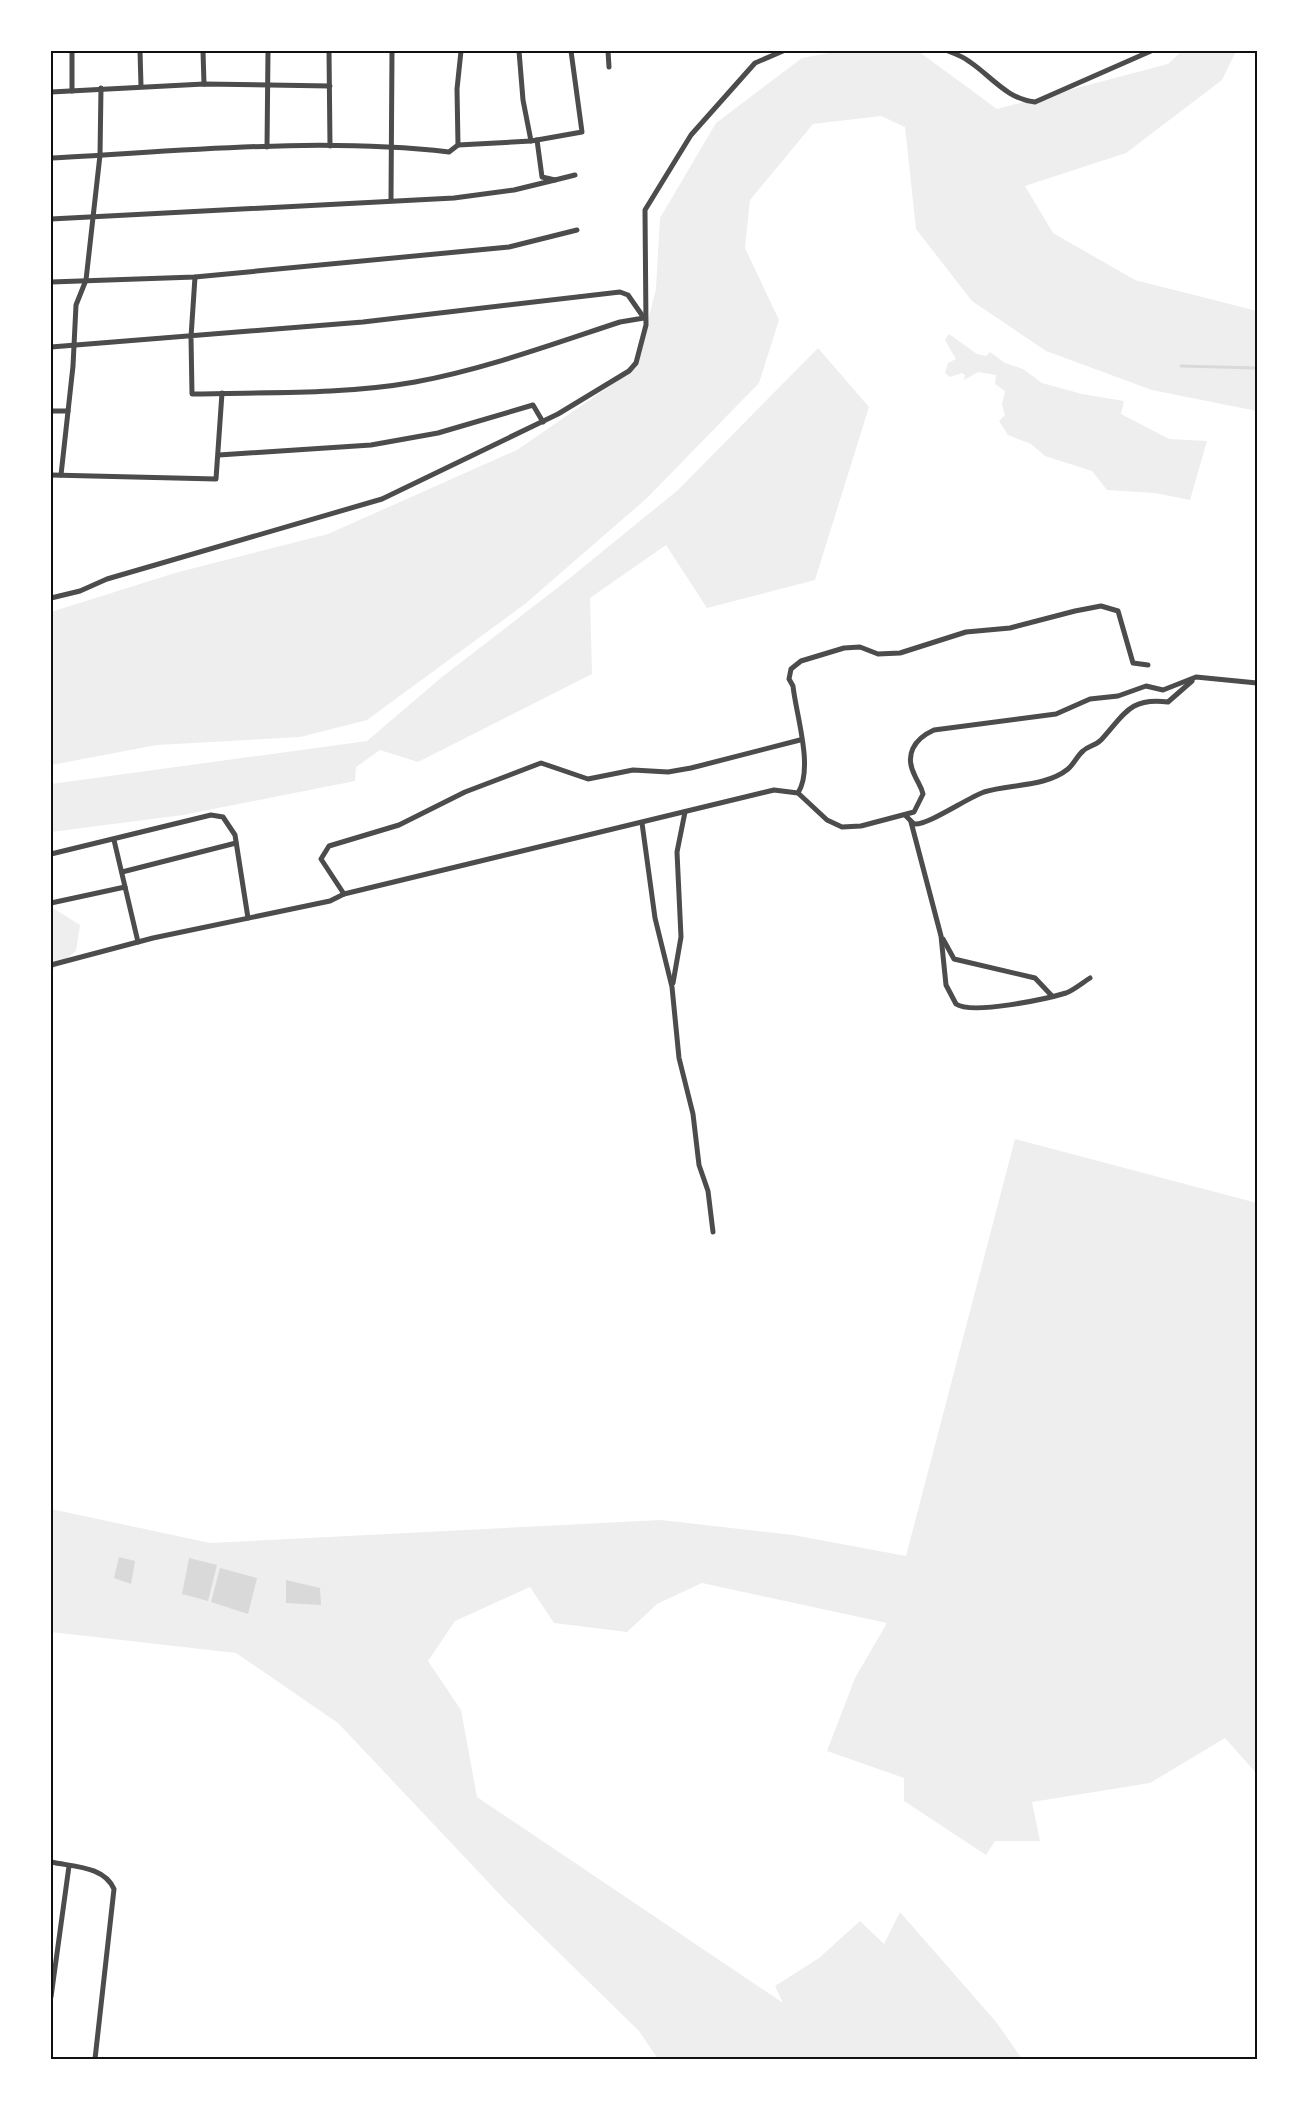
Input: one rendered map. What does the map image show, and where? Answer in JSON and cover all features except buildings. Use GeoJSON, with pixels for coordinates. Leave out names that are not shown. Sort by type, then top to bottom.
{"type":"FeatureCollection","features":[{"type":"Feature","properties":{"kind":"street"},"geometry":{"type":"LineString","coordinates":[[72,51],[72,91]]}},
{"type":"Feature","properties":{"kind":"street"},"geometry":{"type":"LineString","coordinates":[[140,51],[141,86]]}},
{"type":"Feature","properties":{"kind":"street"},"geometry":{"type":"LineString","coordinates":[[203,51],[204,84]]}},
{"type":"Feature","properties":{"kind":"street"},"geometry":{"type":"LineString","coordinates":[[267,147],[268,51]]}},
{"type":"Feature","properties":{"kind":"street"},"geometry":{"type":"LineString","coordinates":[[329,51],[330,146]]}},
{"type":"Feature","properties":{"kind":"street"},"geometry":{"type":"LineString","coordinates":[[391,200],[392,51]]}},
{"type":"Feature","properties":{"kind":"street"},"geometry":{"type":"LineString","coordinates":[[458,145],[461,51]]}},
{"type":"Feature","properties":{"kind":"street"},"geometry":{"type":"LineString","coordinates":[[519,51],[523,100],[542,177],[555,180]]}},
{"type":"Feature","properties":{"kind":"street"},"geometry":{"type":"LineString","coordinates":[[51,158],[267,147],[392,145],[449,152],[458,145],[534,140],[582,132],[571,51]]}},
{"type":"Feature","properties":{"kind":"street"},"geometry":{"type":"LineString","coordinates":[[608,51],[609,67]]}},
{"type":"Feature","properties":{"kind":"street"},"geometry":{"type":"LineString","coordinates":[[51,598],[80,591],[107,579],[382,499],[543,422],[633,367],[646,325],[644,318],[645,210],[691,135],[755,63],[783,51]]}},
{"type":"Feature","properties":{"kind":"street"},"geometry":{"type":"LineString","coordinates":[[948,51],[969,61],[1011,95],[1035,102],[1151,51]]}},
{"type":"Feature","properties":{"kind":"street"},"geometry":{"type":"LineString","coordinates":[[51,92],[204,84],[330,86]]}},
{"type":"Feature","properties":{"kind":"street"},"geometry":{"type":"LineString","coordinates":[[61,475],[74,366],[76,305],[86,280],[100,155],[101,88]]}},
{"type":"Feature","properties":{"kind":"street"},"geometry":{"type":"LineString","coordinates":[[51,219],[454,198],[514,190],[575,175]]}},
{"type":"Feature","properties":{"kind":"street"},"geometry":{"type":"LineString","coordinates":[[51,282],[195,277],[509,247],[577,230]]}},
{"type":"Feature","properties":{"kind":"street"},"geometry":{"type":"LineString","coordinates":[[195,277],[190,337],[191,394],[363,388],[415,382],[476,367],[620,322],[644,318]]}},
{"type":"Feature","properties":{"kind":"street"},"geometry":{"type":"LineString","coordinates":[[51,347],[363,322],[621,292],[628,295],[644,318]]}},
{"type":"Feature","properties":{"kind":"street"},"geometry":{"type":"LineString","coordinates":[[51,475],[216,480],[222,393]]}},
{"type":"Feature","properties":{"kind":"street"},"geometry":{"type":"LineString","coordinates":[[219,455],[371,445],[438,433],[533,405],[543,422]]}},
{"type":"Feature","properties":{"kind":"street"},"geometry":{"type":"LineString","coordinates":[[51,411],[68,411]]}},
{"type":"Feature","properties":{"kind":"street"},"geometry":{"type":"LineString","coordinates":[[798,794],[804,773],[804,756],[793,686],[789,679],[791,669],[801,661],[844,648],[860,647],[878,654],[900,653],[966,632],[1010,628],[1075,611],[1106,607],[1118,611],[1133,663],[1148,665]]}},
{"type":"Feature","properties":{"kind":"street"},"geometry":{"type":"LineString","coordinates":[[911,822],[923,825],[949,808],[984,792],[1055,776],[1068,769],[1085,749],[1095,746],[1124,711],[1156,700],[1168,702],[1196,676]]}},
{"type":"Feature","properties":{"kind":"street"},"geometry":{"type":"LineString","coordinates":[[51,965],[138,942],[330,901],[344,894],[774,790],[798,794],[827,820],[842,827],[861,826],[914,812],[922,798],[922,789],[914,776],[910,758],[914,743],[934,730],[1056,714],[1090,699],[1118,696],[1146,686],[1163,690],[1196,676],[1257,683]]}},
{"type":"Feature","properties":{"kind":"street"},"geometry":{"type":"LineString","coordinates":[[344,894],[321,859],[329,846],[399,825],[447,800],[526,768],[542,763],[588,779],[633,770],[668,772],[800,740]]}},
{"type":"Feature","properties":{"kind":"street"},"geometry":{"type":"LineString","coordinates":[[672,987],[681,937],[677,852],[685,812]]}},
{"type":"Feature","properties":{"kind":"street"},"geometry":{"type":"LineString","coordinates":[[905,814],[911,822],[941,936],[946,985],[952,999],[960,1007],[975,1008],[1052,996],[1068,992],[1090,978]]}},
{"type":"Feature","properties":{"kind":"street"},"geometry":{"type":"LineString","coordinates":[[51,854],[217,815],[227,820],[236,843],[249,918]]}},
{"type":"Feature","properties":{"kind":"street"},"geometry":{"type":"LineString","coordinates":[[642,823],[656,918],[672,987],[679,1058],[693,1114],[699,1165],[708,1191],[713,1232]]}},
{"type":"Feature","properties":{"kind":"street"},"geometry":{"type":"LineString","coordinates":[[114,840],[138,942]]}},
{"type":"Feature","properties":{"kind":"street"},"geometry":{"type":"LineString","coordinates":[[122,872],[236,843]]}},
{"type":"Feature","properties":{"kind":"street"},"geometry":{"type":"LineString","coordinates":[[51,903],[125,887]]}},
{"type":"Feature","properties":{"kind":"street"},"geometry":{"type":"LineString","coordinates":[[941,936],[953,958],[1035,978],[1052,996]]}},
{"type":"Feature","properties":{"kind":"street"},"geometry":{"type":"LineString","coordinates":[[51,1862],[94,1871],[108,1877],[114,1889],[95,2059]]}},
{"type":"Feature","properties":{"kind":"street"},"geometry":{"type":"LineString","coordinates":[[51,1997],[69,1866]]}},
{"type":"Feature","properties":{"kind":"shaded area"},"geometry":{"type":"Polygon","coordinates":[[[840,51],[918,51],[997,109],[1168,64],[1182,51],[1236,51],[1222,80],[1126,153],[1025,186],[1053,233],[1135,280],[1257,311],[1257,411],[1152,390],[1046,351],[972,301],[916,229],[905,127],[881,116],[813,124],[750,200],[745,248],[779,320],[759,383],[647,498],[525,604],[367,720],[300,737],[157,745],[51,765],[51,612],[175,573],[328,534],[517,450],[636,368],[656,289],[660,218],[716,123],[802,58],[840,51]]]}},
{"type":"Feature","properties":{"kind":"shaded area"},"geometry":{"type":"Polygon","coordinates":[[[949,334],[977,354],[986,356],[990,352],[1005,363],[1023,369],[1042,383],[1082,394],[1124,401],[1121,414],[1169,439],[1207,441],[1190,500],[1155,493],[1107,490],[1092,471],[1045,456],[1031,444],[1008,435],[999,421],[1005,415],[1002,405],[1005,391],[995,384],[996,375],[978,372],[964,380],[965,375],[962,373],[950,377],[945,373],[948,363],[956,359],[945,340],[949,334]]]}},
{"type":"Feature","properties":{"kind":"shaded area"},"geometry":{"type":"Polygon","coordinates":[[[818,348],[869,407],[815,580],[707,608],[666,545],[590,598],[592,674],[418,762],[380,750],[356,767],[355,781],[183,815],[51,832],[51,784],[367,741],[442,677],[565,582],[678,490],[818,348]]]}},
{"type":"Feature","properties":{"kind":"shaded area"},"geometry":{"type":"Polygon","coordinates":[[[51,907],[80,925],[76,951],[51,971],[51,907]]]}},
{"type":"Feature","properties":{"kind":"shaded area"},"geometry":{"type":"Polygon","coordinates":[[[1015,1139],[1257,1203],[1257,1774],[1225,1738],[1150,1783],[1032,1802],[1040,1841],[995,1841],[986,1855],[904,1801],[904,1778],[827,1751],[855,1678],[887,1623],[702,1583],[657,1604],[627,1632],[554,1623],[530,1587],[455,1621],[428,1661],[461,1710],[477,1797],[783,2003],[775,1986],[819,1958],[860,1921],[884,1944],[900,1912],[997,2023],[1022,2059],[658,2059],[639,2031],[506,1901],[338,1723],[236,1653],[51,1632],[51,1509],[210,1543],[661,1520],[793,1535],[906,1556],[1015,1139]]]}},
{"type":"Feature","properties":{"kind":"shaded area"},"geometry":{"type":"Polygon","coordinates":[[[119,1557],[135,1561],[131,1584],[114,1578],[119,1557]]]}},
{"type":"Feature","properties":{"kind":"shaded area"},"geometry":{"type":"Polygon","coordinates":[[[189,1558],[217,1565],[208,1601],[182,1594],[189,1558]]]}},
{"type":"Feature","properties":{"kind":"shaded area"},"geometry":{"type":"Polygon","coordinates":[[[220,1568],[257,1578],[248,1614],[211,1602],[220,1568]]]}},
{"type":"Feature","properties":{"kind":"shaded area"},"geometry":{"type":"Polygon","coordinates":[[[286,1580],[320,1588],[321,1605],[286,1603],[286,1580]]]}},
{"type":"Feature","properties":{"kind":"waterway"},"geometry":{"type":"LineString","coordinates":[[1181,366],[1257,368]]}}]}
